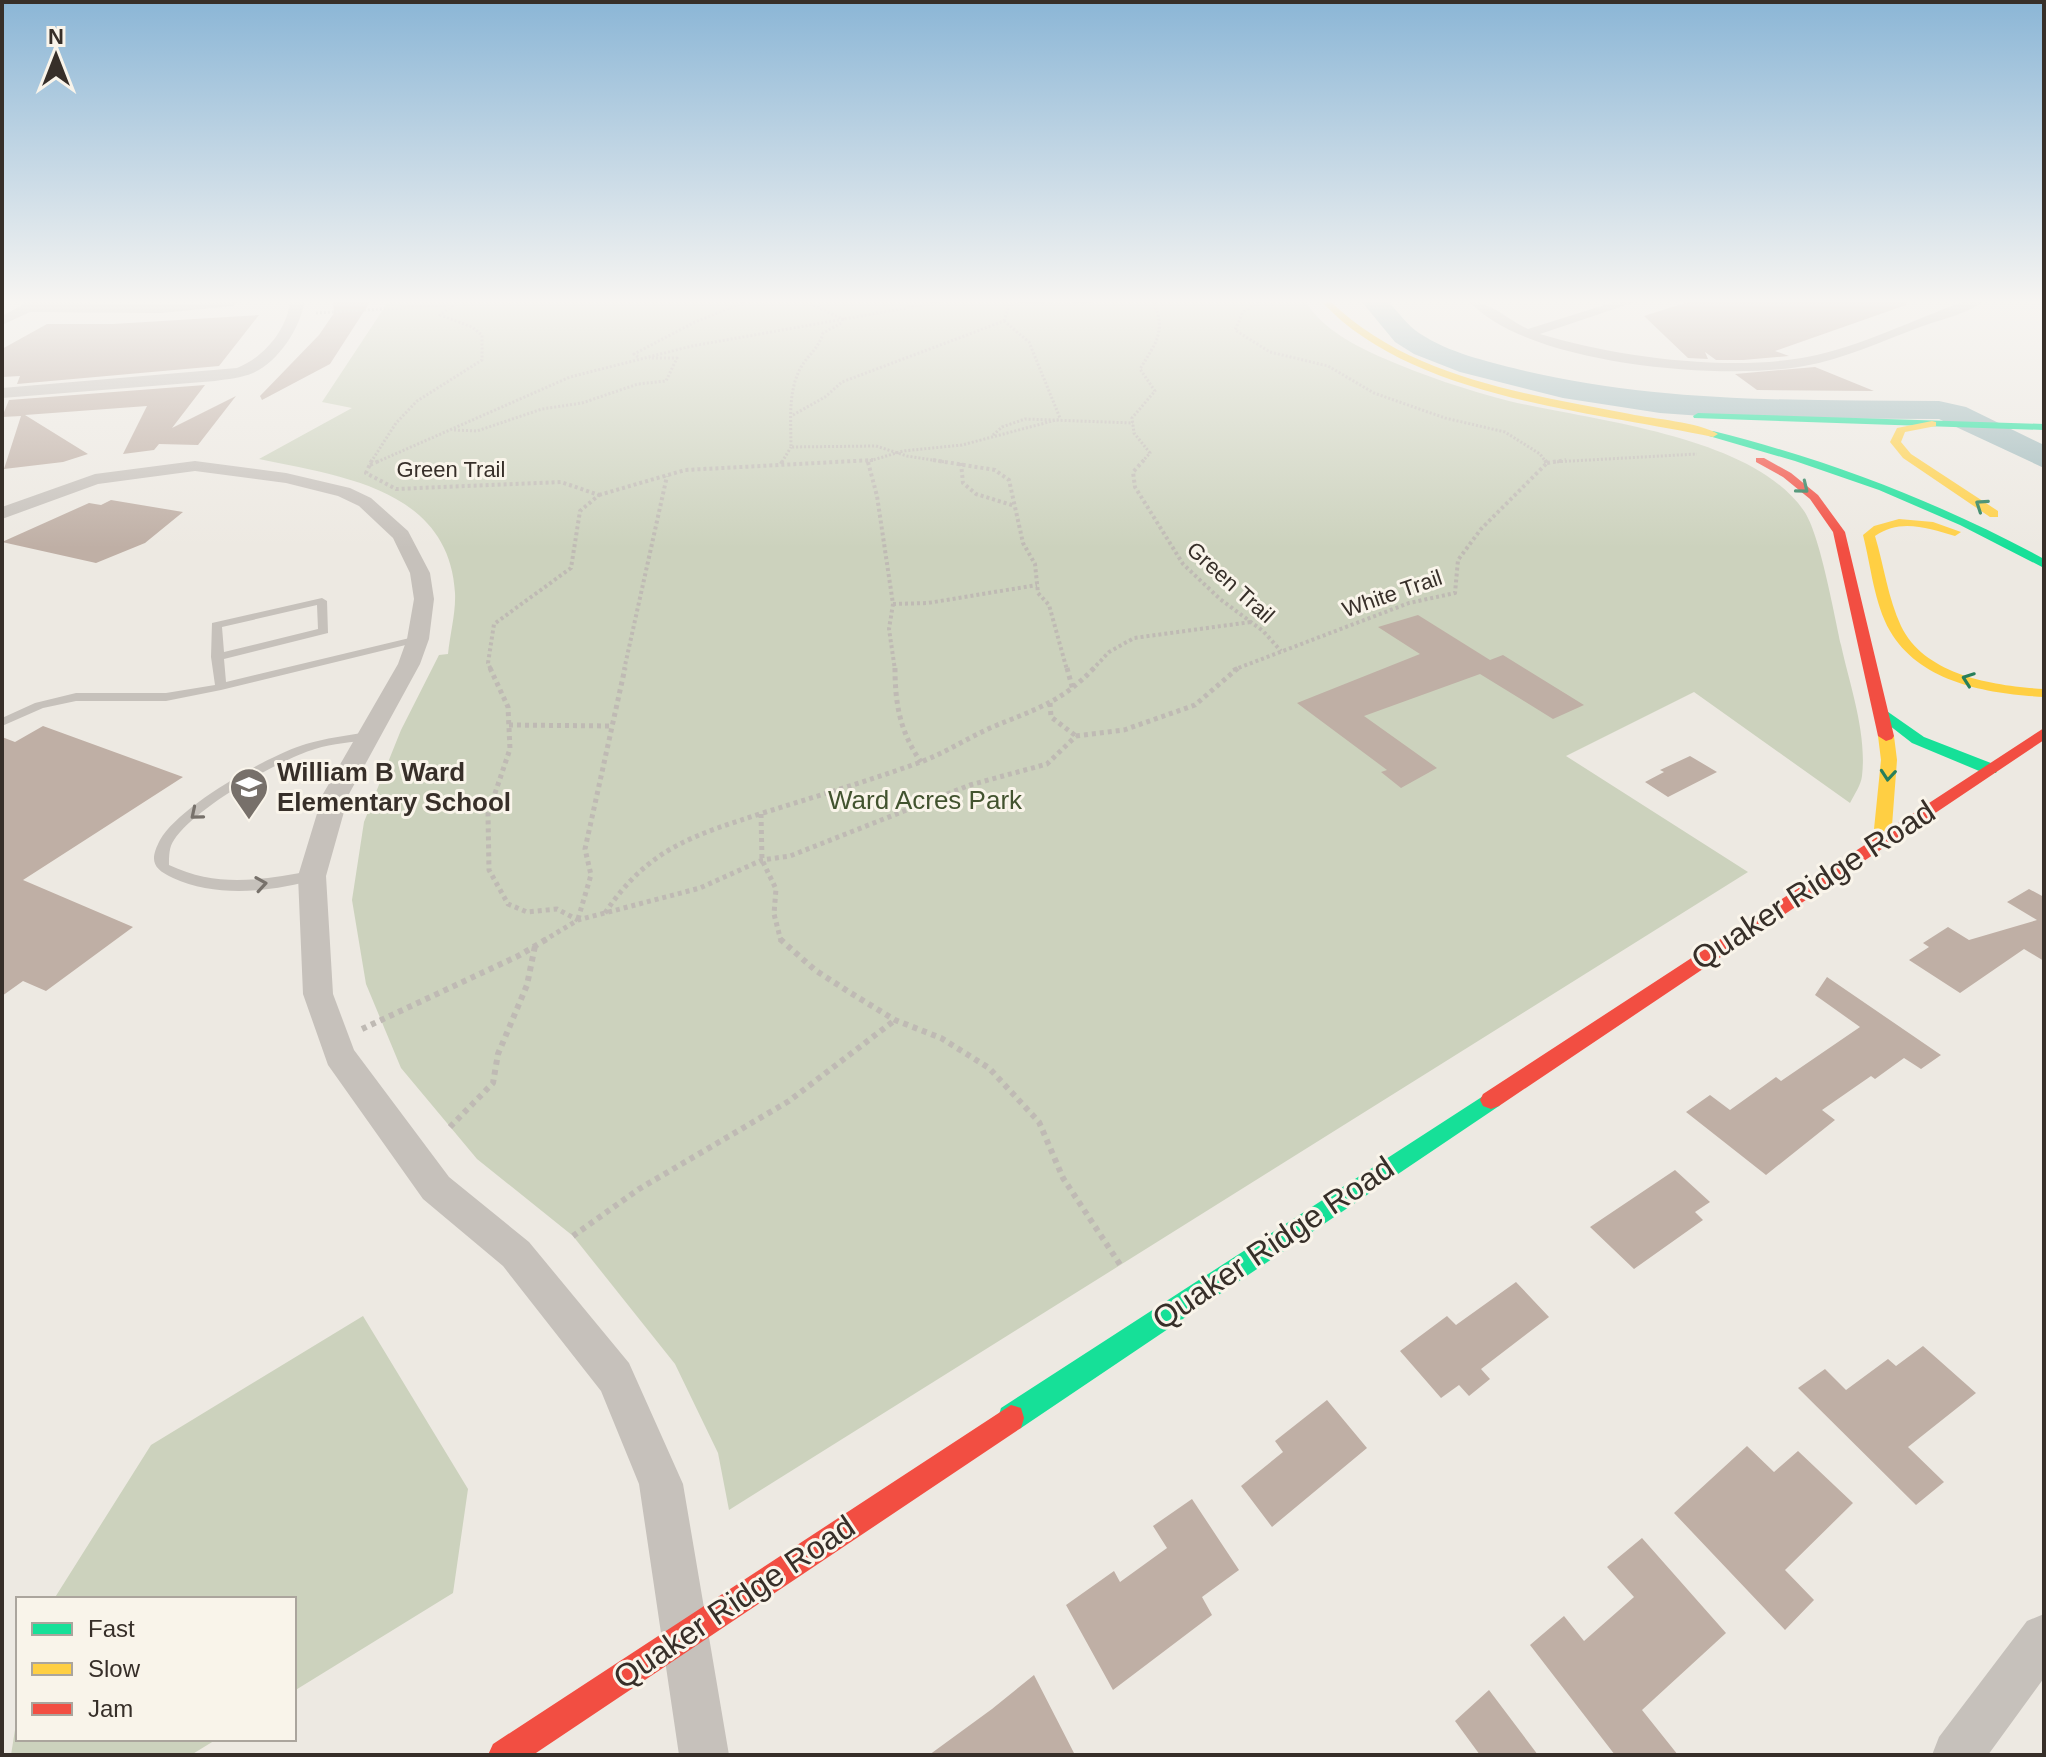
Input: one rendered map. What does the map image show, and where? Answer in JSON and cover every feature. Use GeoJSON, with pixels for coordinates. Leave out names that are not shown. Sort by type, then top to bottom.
{"type":"FeatureCollection","features":[{"type":"Feature","properties":{"kind":"street"},"geometry":{"type":"LineString","coordinates":[[2,393],[111,384]]}},
{"type":"Feature","properties":{"kind":"street"},"geometry":{"type":"LineString","coordinates":[[1490,384],[1684,428],[1870,481],[1964,521],[2044,564]]}},
{"type":"Feature","properties":{"kind":"street"},"geometry":{"type":"LineString","coordinates":[[1592,408],[1697,416],[2044,427]]}},
{"type":"Feature","properties":{"kind":"street"},"geometry":{"type":"LineString","coordinates":[[1943,423],[1907,427],[1896,434],[1895,442],[1907,456],[2044,551]]}},
{"type":"Feature","properties":{"kind":"street"},"geometry":{"type":"LineString","coordinates":[[1684,428],[1750,455],[1787,475],[1814,497],[1833,520],[1881,712],[1889,760],[1882,839]]}},
{"type":"Feature","properties":{"kind":"street"},"geometry":{"type":"LineString","coordinates":[[2,513],[95,479],[195,466],[286,478],[344,492],[365,502],[401,535],[420,573],[424,599],[418,639],[409,664],[336,794],[312,876],[318,994],[340,1056],[436,1188],[516,1254],[615,1377],[661,1484],[704,1755]]}},
{"type":"Feature","properties":{"kind":"street"},"geometry":{"type":"LineString","coordinates":[[2044,571],[1978,541],[1930,525],[1887,524],[1872,530],[1869,535],[1896,631],[1912,650],[1944,670],[1984,685],[2044,693]]}},
{"type":"Feature","properties":{"kind":"street"},"geometry":{"type":"LineString","coordinates":[[1881,712],[1892,723],[1927,744],[1990,769]]}},
{"type":"Feature","properties":{"kind":"street","name":"Quaker Ridge Road"},"geometry":{"type":"LineString","coordinates":[[504,1755],[2044,733]]}},
{"type":"Feature","properties":{"kind":"street"},"geometry":{"type":"LineString","coordinates":[[2019,750],[2044,750]]}},
{"type":"Feature","properties":{"kind":"street"},"geometry":{"type":"LineString","coordinates":[[1957,1755],[2044,1638]]}},
{"type":"Feature","properties":{"kind":"lane"},"geometry":{"type":"LineString","coordinates":[[217,657],[324,631],[322,601],[216,625],[217,657],[221,687]]}},
{"type":"Feature","properties":{"kind":"lane"},"geometry":{"type":"LineString","coordinates":[[2,722],[39,705],[76,697],[166,697],[221,687],[418,639]]}},
{"type":"Feature","properties":{"kind":"lane"},"geometry":{"type":"LineString","coordinates":[[312,876],[240,888],[204,885],[162,867],[161,852],[169,837],[201,810],[239,782],[279,759],[308,747],[366,736]]}},
{"type":"Feature","properties":{"kind":"path"},"geometry":{"type":"LineString","coordinates":[[369,466],[375,451],[406,411],[426,392],[442,384]]}},
{"type":"Feature","properties":{"kind":"path","name":"Green Trail"},"geometry":{"type":"LineString","coordinates":[[555,384],[369,466],[366,473],[396,489],[561,482],[599,495]]}},
{"type":"Feature","properties":{"kind":"path"},"geometry":{"type":"LineString","coordinates":[[453,430],[477,431],[542,409],[582,403],[638,384]]}},
{"type":"Feature","properties":{"kind":"path"},"geometry":{"type":"LineString","coordinates":[[781,464],[791,447],[797,384]]}},
{"type":"Feature","properties":{"kind":"path"},"geometry":{"type":"LineString","coordinates":[[793,415],[825,397],[840,384]]}},
{"type":"Feature","properties":{"kind":"path"},"geometry":{"type":"LineString","coordinates":[[1046,384],[1060,419]]}},
{"type":"Feature","properties":{"kind":"path"},"geometry":{"type":"LineString","coordinates":[[993,435],[1002,425],[1012,421],[1060,419],[1091,424],[1133,423],[1132,418],[1155,391],[1150,384]]}},
{"type":"Feature","properties":{"kind":"path"},"geometry":{"type":"LineString","coordinates":[[1359,384],[1374,393],[1445,418],[1505,432],[1540,454],[1547,463],[1577,457],[1627,460],[1698,454]]}},
{"type":"Feature","properties":{"kind":"path"},"geometry":{"type":"LineString","coordinates":[[578,920],[557,909],[527,912],[508,904],[489,870],[488,814],[510,749],[508,707],[488,663],[494,624],[571,568],[580,511],[599,495],[685,470],[868,462],[892,451],[922,446],[961,446],[1060,419]]}},
{"type":"Feature","properties":{"kind":"path","name":"Green Trail"},"geometry":{"type":"LineString","coordinates":[[1076,736],[1124,730],[1195,705],[1232,670],[1281,651],[1251,622],[1220,599],[1167,544],[1135,487],[1133,472],[1150,453],[1134,433],[1133,423]]}},
{"type":"Feature","properties":{"kind":"path"},"geometry":{"type":"LineString","coordinates":[[791,447],[876,446],[907,456],[995,470],[1009,480],[1023,543],[1035,564],[1038,593],[1049,605],[1073,690]]}},
{"type":"Feature","properties":{"kind":"path"},"geometry":{"type":"LineString","coordinates":[[868,462],[877,496],[893,604],[889,629],[895,660],[895,695],[900,723],[908,743],[921,762]]}},
{"type":"Feature","properties":{"kind":"path"},"geometry":{"type":"LineString","coordinates":[[961,463],[963,483],[976,494],[1015,506]]}},
{"type":"Feature","properties":{"kind":"path","name":"White Trail"},"geometry":{"type":"LineString","coordinates":[[1281,651],[1409,603],[1455,593],[1458,560],[1481,529],[1547,463]]}},
{"type":"Feature","properties":{"kind":"path"},"geometry":{"type":"LineString","coordinates":[[578,920],[591,875],[585,849],[667,475]]}},
{"type":"Feature","properties":{"kind":"path"},"geometry":{"type":"LineString","coordinates":[[893,604],[938,601],[1037,585]]}},
{"type":"Feature","properties":{"kind":"path"},"geometry":{"type":"LineString","coordinates":[[605,913],[626,882],[672,848],[735,819],[761,814],[921,762],[1073,690],[1109,652],[1134,638],[1251,622]]}},
{"type":"Feature","properties":{"kind":"path"},"geometry":{"type":"LineString","coordinates":[[336,1042],[536,945],[578,920],[700,888],[762,860],[790,856],[970,785],[1047,764],[1076,736],[1051,717],[1050,703]]}},
{"type":"Feature","properties":{"kind":"path"},"geometry":{"type":"LineString","coordinates":[[509,725],[613,726]]}},
{"type":"Feature","properties":{"kind":"path"},"geometry":{"type":"LineString","coordinates":[[761,814],[762,860],[776,889],[774,914],[780,940],[815,970],[895,1020],[941,1038],[989,1068],[1039,1122],[1063,1178],[1121,1266]]}},
{"type":"Feature","properties":{"kind":"path"},"geometry":{"type":"LineString","coordinates":[[450,1127],[493,1083],[498,1054],[527,985],[536,945]]}},
{"type":"Feature","properties":{"kind":"path"},"geometry":{"type":"LineString","coordinates":[[573,1236],[639,1189],[789,1101],[895,1020]]}},
{"type":"Feature","properties":{"kind":"green space","name":"Ward Acres Park"},"geometry":{"type":"Polygon","coordinates":[[[334,384],[1452,384],[1509,401],[1668,435],[1710,448],[1748,465],[1780,485],[1804,511],[1821,555],[1857,710],[1862,743],[1862,776],[1850,803],[1694,692],[1566,756],[1748,872],[729,1510],[718,1453],[675,1364],[573,1236],[477,1159],[401,1068],[366,984],[352,900],[364,822],[401,730],[439,655],[448,654],[455,593],[448,558],[433,530],[411,509],[385,493],[355,481],[259,459],[352,408],[322,402],[334,384]]]}},
{"type":"Feature","properties":{"kind":"green space"},"geometry":{"type":"Polygon","coordinates":[[[363,1316],[468,1489],[453,1593],[296,1690],[296,1597],[55,1597],[151,1445],[363,1316]]]}},
{"type":"Feature","properties":{"kind":"green space"},"geometry":{"type":"Polygon","coordinates":[[[16,1724],[16,1741],[214,1741],[191,1755],[11,1755],[16,1724]]]}},
{"type":"Feature","properties":{"kind":"building"},"geometry":{"type":"Polygon","coordinates":[[[272,384],[292,384],[262,400],[260,396],[272,384]]]}},
{"type":"Feature","properties":{"kind":"building"},"geometry":{"type":"Polygon","coordinates":[[[1749,384],[1857,384],[1874,391],[1757,390],[1749,384]]]}},
{"type":"Feature","properties":{"kind":"building"},"geometry":{"type":"Polygon","coordinates":[[[205,385],[172,428],[236,396],[198,445],[159,444],[154,450],[123,454],[147,406],[25,415],[88,454],[63,462],[4,469],[21,416],[2,417],[9,400],[205,385]]]}},
{"type":"Feature","properties":{"kind":"building"},"geometry":{"type":"Polygon","coordinates":[[[111,500],[183,512],[145,543],[96,563],[2,542],[89,503],[101,505],[111,500]]]}},
{"type":"Feature","properties":{"kind":"building"},"geometry":{"type":"Polygon","coordinates":[[[1418,615],[1490,660],[1503,655],[1584,705],[1553,719],[1480,674],[1364,716],[1437,768],[1401,788],[1381,772],[1387,770],[1297,703],[1420,654],[1378,627],[1418,615]]]}},
{"type":"Feature","properties":{"kind":"building"},"geometry":{"type":"Polygon","coordinates":[[[43,726],[183,777],[23,880],[133,927],[46,991],[23,981],[2,996],[2,737],[15,742],[43,726]]]}},
{"type":"Feature","properties":{"kind":"building"},"geometry":{"type":"Polygon","coordinates":[[[1690,756],[1717,772],[1668,797],[1645,782],[1664,772],[1660,770],[1690,756]]]}},
{"type":"Feature","properties":{"kind":"building"},"geometry":{"type":"Polygon","coordinates":[[[2029,889],[2044,897],[2044,961],[2024,949],[1960,993],[1909,960],[1929,947],[1923,943],[1948,927],[1969,940],[2037,920],[2007,902],[2029,889]]]}},
{"type":"Feature","properties":{"kind":"building"},"geometry":{"type":"Polygon","coordinates":[[[1827,977],[1941,1055],[1921,1069],[1904,1058],[1875,1079],[1871,1076],[1822,1110],[1835,1120],[1766,1175],[1686,1112],[1710,1095],[1730,1110],[1776,1077],[1781,1081],[1860,1027],[1815,995],[1827,977]]]}},
{"type":"Feature","properties":{"kind":"building"},"geometry":{"type":"Polygon","coordinates":[[[1675,1170],[1710,1202],[1695,1212],[1703,1220],[1634,1269],[1590,1227],[1675,1170]]]}},
{"type":"Feature","properties":{"kind":"building"},"geometry":{"type":"Polygon","coordinates":[[[1516,1282],[1549,1317],[1481,1369],[1490,1379],[1469,1396],[1459,1385],[1441,1398],[1400,1351],[1447,1316],[1456,1325],[1516,1282]]]}},
{"type":"Feature","properties":{"kind":"building"},"geometry":{"type":"Polygon","coordinates":[[[1923,1346],[1976,1393],[1908,1447],[1944,1482],[1916,1505],[1798,1388],[1825,1369],[1846,1390],[1888,1359],[1896,1366],[1923,1346]]]}},
{"type":"Feature","properties":{"kind":"building"},"geometry":{"type":"Polygon","coordinates":[[[1327,1400],[1367,1448],[1272,1527],[1241,1486],[1283,1452],[1275,1441],[1327,1400]]]}},
{"type":"Feature","properties":{"kind":"building"},"geometry":{"type":"Polygon","coordinates":[[[1747,1446],[1774,1472],[1798,1451],[1853,1503],[1785,1570],[1814,1600],[1785,1630],[1674,1513],[1747,1446]]]}},
{"type":"Feature","properties":{"kind":"building"},"geometry":{"type":"Polygon","coordinates":[[[1192,1499],[1239,1570],[1202,1597],[1212,1615],[1113,1690],[1066,1605],[1114,1571],[1120,1582],[1167,1548],[1153,1526],[1192,1499]]]}},
{"type":"Feature","properties":{"kind":"building"},"geometry":{"type":"Polygon","coordinates":[[[1642,1538],[1726,1633],[1642,1710],[1678,1755],[1615,1755],[1530,1645],[1564,1616],[1584,1641],[1634,1597],[1607,1567],[1642,1538]]]}},
{"type":"Feature","properties":{"kind":"building"},"geometry":{"type":"Polygon","coordinates":[[[1034,1675],[1075,1755],[929,1755],[992,1709],[1034,1675]]]}},
{"type":"Feature","properties":{"kind":"building"},"geometry":{"type":"Polygon","coordinates":[[[1489,1690],[1538,1755],[1480,1755],[1455,1721],[1489,1690]]]}},
{"type":"Feature","properties":{"kind":"waterway"},"geometry":{"type":"LineString","coordinates":[[1543,384],[1660,404],[1730,409],[1939,410],[1955,414],[2044,458]]}},
{"type":"Feature","properties":{"kind":"traffic: fast"},"geometry":{"type":"LineString","coordinates":[[1698,416],[2044,427]]}},
{"type":"Feature","properties":{"kind":"traffic: fast"},"geometry":{"type":"LineString","coordinates":[[1713,434],[1841,472],[1924,504],[2044,564]]}},
{"type":"Feature","properties":{"kind":"traffic: fast"},"geometry":{"type":"LineString","coordinates":[[1881,712],[1918,740],[1990,769]]}},
{"type":"Feature","properties":{"kind":"traffic: fast"},"geometry":{"type":"LineString","coordinates":[[1011,1418],[1491,1100]]}},
{"type":"Feature","properties":{"kind":"traffic: slow"},"geometry":{"type":"LineString","coordinates":[[1479,384],[1713,434]]}},
{"type":"Feature","properties":{"kind":"traffic: slow"},"geometry":{"type":"LineString","coordinates":[[1932,424],[1901,430],[1895,442],[1907,456],[1994,514]]}},
{"type":"Feature","properties":{"kind":"traffic: slow"},"geometry":{"type":"LineString","coordinates":[[1955,532],[1922,523],[1899,522],[1878,528],[1869,535],[1884,597],[1896,630],[1922,660],[1961,679],[2005,689],[2044,693]]}},
{"type":"Feature","properties":{"kind":"traffic: slow"},"geometry":{"type":"LineString","coordinates":[[1882,839],[1889,760],[1886,736]]}},
{"type":"Feature","properties":{"kind":"traffic: jam"},"geometry":{"type":"LineString","coordinates":[[1760,460],[1787,475],[1814,497],[1839,532],[1886,736]]}},
{"type":"Feature","properties":{"kind":"traffic: jam"},"geometry":{"type":"LineString","coordinates":[[1491,1100],[2044,733]]}},
{"type":"Feature","properties":{"kind":"traffic: jam"},"geometry":{"type":"LineString","coordinates":[[504,1755],[1011,1418]]}},
{"type":"Feature","properties":{"kind":"place","name":"William B Ward Elementary School"},"geometry":{"type":"Point","coordinates":[249,821]}}]}
